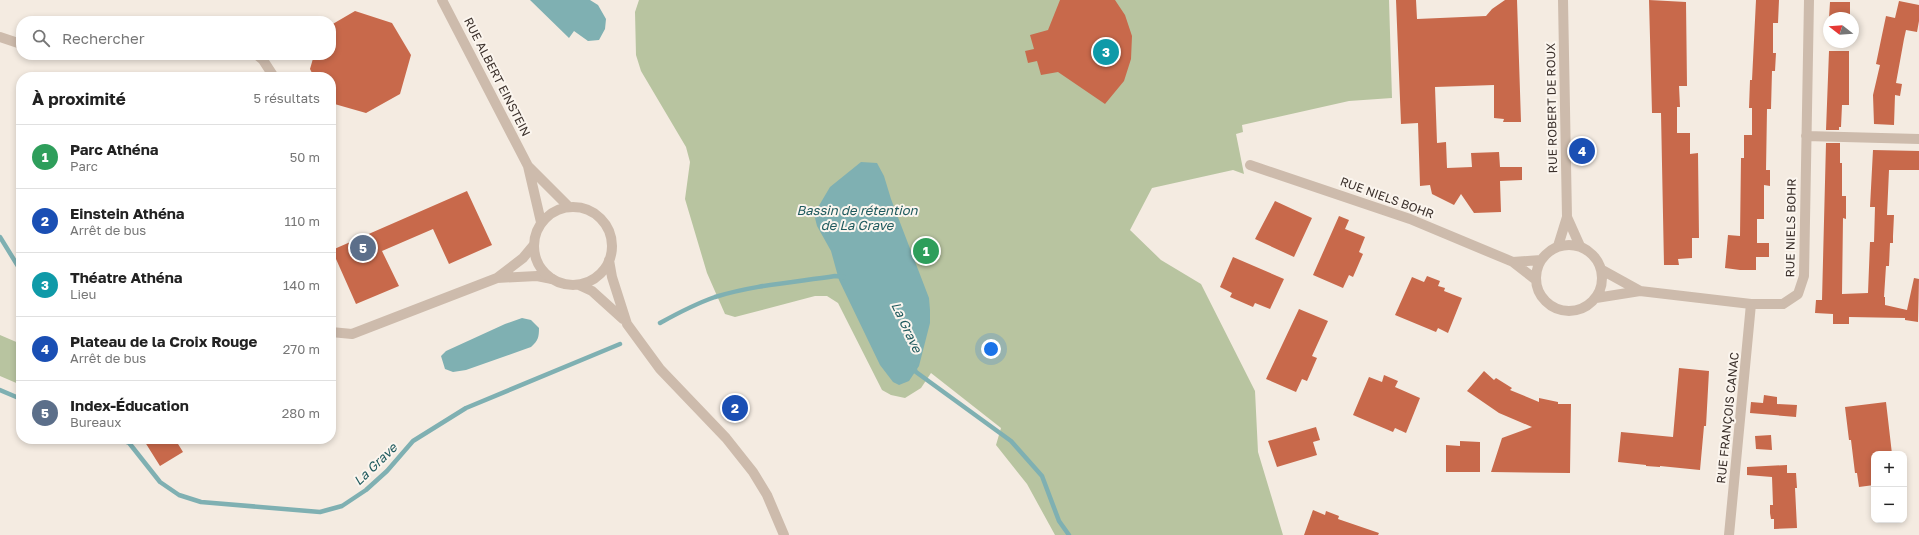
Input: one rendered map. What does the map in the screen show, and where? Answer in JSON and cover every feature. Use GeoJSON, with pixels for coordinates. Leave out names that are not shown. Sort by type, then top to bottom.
{"type":"FeatureCollection","features":[{"type":"Feature","properties":{"kind":"street","name":"RUE ALBERT EINSTEIN"},"geometry":{"type":"LineString","coordinates":[[442,0],[528,166],[541,222]]}},
{"type":"Feature","properties":{"kind":"street","name":"RUE ROBERT DE ROUX"},"geometry":{"type":"LineString","coordinates":[[1558,246],[1567,216],[1563,0]]}},
{"type":"Feature","properties":{"kind":"street","name":"RUE NIELS BOHR"},"geometry":{"type":"LineString","coordinates":[[1596,298],[1640,292],[1751,304],[1783,304],[1798,294],[1802,286],[1804,276],[1809,0]]}},
{"type":"Feature","properties":{"kind":"street"},"geometry":{"type":"LineString","coordinates":[[0,36],[16,42]]}},
{"type":"Feature","properties":{"kind":"street"},"geometry":{"type":"LineString","coordinates":[[263,60],[271,72]]}},
{"type":"Feature","properties":{"kind":"street"},"geometry":{"type":"LineString","coordinates":[[1806,136],[1919,139]]}},
{"type":"Feature","properties":{"kind":"street","name":"RUE NIELS BOHR"},"geometry":{"type":"LineString","coordinates":[[1250,165],[1410,219],[1513,262],[1536,280]]}},
{"type":"Feature","properties":{"kind":"street","name":"RUE ALBERT EINSTEIN"},"geometry":{"type":"LineString","coordinates":[[528,166],[568,206]]}},
{"type":"Feature","properties":{"kind":"street"},"geometry":{"type":"LineString","coordinates":[[552,279],[542,270],[535,259],[533,246],[535,233],[541,222],[548,214],[568,206],[583,207],[590,210],[605,222],[610,234],[612,247],[609,260],[603,271],[592,280],[579,285]]}},
{"type":"Feature","properties":{"kind":"street","name":"RUE ROBERT DE ROUX"},"geometry":{"type":"LineString","coordinates":[[1567,216],[1580,246]]}},
{"type":"Feature","properties":{"kind":"street"},"geometry":{"type":"LineString","coordinates":[[1569,244],[1580,246],[1590,252],[1598,260],[1602,270],[1603,280],[1601,289],[1596,298],[1582,309],[1573,311],[1555,308],[1542,297],[1536,280],[1537,270],[1541,260],[1548,252],[1558,246],[1569,244]]}},
{"type":"Feature","properties":{"kind":"street"},"geometry":{"type":"LineString","coordinates":[[336,332],[352,334],[497,278],[523,258],[533,246]]}},
{"type":"Feature","properties":{"kind":"street"},"geometry":{"type":"LineString","coordinates":[[609,260],[612,277],[624,319]]}},
{"type":"Feature","properties":{"kind":"street","name":"RUE NIELS BOHR"},"geometry":{"type":"LineString","coordinates":[[1513,262],[1541,260]]}},
{"type":"Feature","properties":{"kind":"street","name":"RUE NIELS BOHR"},"geometry":{"type":"LineString","coordinates":[[1602,270],[1640,292]]}},
{"type":"Feature","properties":{"kind":"street"},"geometry":{"type":"LineString","coordinates":[[497,278],[537,276],[552,279],[560,283],[579,285],[592,291],[624,319],[660,368],[726,438],[753,472],[767,495],[784,535]]}},
{"type":"Feature","properties":{"kind":"street","name":"RUE FRANÇOIS CANAC"},"geometry":{"type":"LineString","coordinates":[[1730,535],[1751,304]]}},
{"type":"Feature","properties":{"kind":"green space"},"geometry":{"type":"Polygon","coordinates":[[[639,0],[1389,0],[1392,98],[1349,101],[1242,125],[1243,132],[1236,134],[1244,174],[1233,170],[1152,188],[1130,230],[1161,260],[1201,284],[1255,391],[1258,452],[1283,535],[1055,535],[1027,484],[996,445],[1001,428],[931,373],[921,388],[905,398],[891,395],[882,390],[838,303],[827,296],[815,296],[735,317],[725,314],[707,273],[685,199],[690,162],[686,147],[641,71],[636,55],[635,12],[639,0]]]}},
{"type":"Feature","properties":{"kind":"green space"},"geometry":{"type":"Polygon","coordinates":[[[0,335],[16,342],[16,383],[0,376],[0,335]]]}},
{"type":"Feature","properties":{"kind":"water"},"geometry":{"type":"Polygon","coordinates":[[[530,0],[590,0],[598,5],[606,19],[605,29],[599,40],[588,41],[574,31],[569,38],[530,0]]]}},
{"type":"Feature","properties":{"kind":"water","name":"Bassin de rétention de La Grave"},"geometry":{"type":"Polygon","coordinates":[[[861,162],[877,163],[884,176],[891,199],[929,298],[930,323],[919,366],[909,381],[899,385],[893,382],[880,365],[839,280],[831,251],[817,226],[814,214],[830,187],[861,162]]]}},
{"type":"Feature","properties":{"kind":"water"},"geometry":{"type":"Polygon","coordinates":[[[522,318],[531,320],[539,328],[538,339],[531,347],[466,370],[453,372],[445,369],[441,356],[446,351],[505,324],[522,318]]]}},
{"type":"Feature","properties":{"kind":"building"},"geometry":{"type":"Polygon","coordinates":[[[1060,0],[1115,0],[1125,15],[1132,36],[1131,59],[1124,81],[1105,104],[1058,72],[1041,75],[1037,61],[1028,63],[1025,51],[1034,49],[1030,35],[1048,30],[1060,0]]]}},
{"type":"Feature","properties":{"kind":"building"},"geometry":{"type":"Polygon","coordinates":[[[1396,0],[1416,0],[1417,19],[1486,16],[1492,9],[1505,0],[1517,0],[1521,122],[1503,122],[1504,119],[1494,118],[1494,85],[1435,87],[1437,143],[1446,142],[1447,168],[1472,167],[1471,153],[1499,152],[1500,167],[1522,167],[1522,180],[1500,181],[1501,212],[1474,213],[1461,194],[1454,205],[1432,194],[1430,185],[1420,186],[1418,123],[1401,124],[1396,0]]]}},
{"type":"Feature","properties":{"kind":"building"},"geometry":{"type":"Polygon","coordinates":[[[1649,0],[1686,2],[1687,86],[1679,86],[1680,107],[1677,107],[1677,133],[1690,133],[1690,154],[1698,153],[1699,238],[1692,238],[1692,258],[1678,259],[1679,265],[1664,265],[1661,113],[1652,113],[1649,0]]]}},
{"type":"Feature","properties":{"kind":"building"},"geometry":{"type":"Polygon","coordinates":[[[1756,0],[1779,0],[1778,23],[1773,23],[1773,53],[1776,53],[1775,71],[1772,71],[1771,109],[1767,109],[1766,170],[1770,170],[1770,186],[1764,185],[1764,219],[1757,219],[1757,243],[1769,243],[1769,257],[1756,257],[1756,270],[1740,270],[1725,268],[1728,235],[1740,236],[1741,158],[1744,158],[1744,135],[1752,135],[1752,108],[1749,108],[1756,0]]]}},
{"type":"Feature","properties":{"kind":"building"},"geometry":{"type":"Polygon","coordinates":[[[1899,1],[1919,5],[1917,32],[1906,30],[1896,83],[1902,84],[1900,96],[1895,95],[1894,125],[1874,124],[1873,95],[1880,65],[1876,64],[1886,16],[1895,18],[1899,1]]]}},
{"type":"Feature","properties":{"kind":"building"},"geometry":{"type":"Polygon","coordinates":[[[1830,2],[1850,2],[1850,12],[1829,12],[1830,2]]]}},
{"type":"Feature","properties":{"kind":"building"},"geometry":{"type":"Polygon","coordinates":[[[355,11],[392,23],[411,55],[400,94],[366,113],[336,104],[336,72],[312,72],[310,69],[313,60],[336,60],[336,22],[355,11]]]}},
{"type":"Feature","properties":{"kind":"building"},"geometry":{"type":"Polygon","coordinates":[[[1829,51],[1849,51],[1849,105],[1842,105],[1841,127],[1839,127],[1839,130],[1826,130],[1829,51]]]}},
{"type":"Feature","properties":{"kind":"building"},"geometry":{"type":"Polygon","coordinates":[[[1826,143],[1840,143],[1840,163],[1842,163],[1842,196],[1846,196],[1846,219],[1843,218],[1842,294],[1868,293],[1870,242],[1874,242],[1875,207],[1870,207],[1873,150],[1919,151],[1919,170],[1889,170],[1887,215],[1894,215],[1893,243],[1890,243],[1889,266],[1886,266],[1884,297],[1885,305],[1907,310],[1914,278],[1919,279],[1918,322],[1905,320],[1905,318],[1849,317],[1849,324],[1833,324],[1833,314],[1815,313],[1816,300],[1822,300],[1826,143]]]}},
{"type":"Feature","properties":{"kind":"building"},"geometry":{"type":"Polygon","coordinates":[[[467,191],[492,245],[449,264],[433,229],[382,251],[399,286],[356,304],[336,259],[336,248],[467,191]]]}},
{"type":"Feature","properties":{"kind":"building"},"geometry":{"type":"Polygon","coordinates":[[[1275,201],[1312,218],[1294,257],[1255,239],[1275,201]]]}},
{"type":"Feature","properties":{"kind":"building"},"geometry":{"type":"Polygon","coordinates":[[[1339,216],[1349,220],[1345,229],[1365,237],[1359,252],[1363,254],[1353,277],[1349,275],[1343,288],[1313,275],[1339,216]]]}},
{"type":"Feature","properties":{"kind":"building"},"geometry":{"type":"Polygon","coordinates":[[[1233,257],[1284,279],[1270,309],[1255,303],[1253,307],[1230,297],[1232,293],[1220,287],[1233,257]]]}},
{"type":"Feature","properties":{"kind":"building"},"geometry":{"type":"Polygon","coordinates":[[[1427,276],[1440,281],[1438,286],[1445,288],[1444,291],[1462,298],[1448,333],[1438,328],[1436,332],[1395,315],[1412,277],[1424,282],[1427,276]]]}},
{"type":"Feature","properties":{"kind":"building"},"geometry":{"type":"Polygon","coordinates":[[[1299,309],[1328,321],[1312,356],[1317,358],[1307,381],[1302,379],[1296,392],[1266,379],[1299,309]]]}},
{"type":"Feature","properties":{"kind":"building"},"geometry":{"type":"Polygon","coordinates":[[[1679,368],[1709,371],[1706,426],[1704,426],[1700,470],[1646,466],[1618,462],[1621,432],[1673,437],[1679,368]]]}},
{"type":"Feature","properties":{"kind":"building"},"geometry":{"type":"Polygon","coordinates":[[[1484,371],[1494,380],[1496,378],[1512,388],[1510,390],[1539,402],[1539,398],[1558,402],[1558,404],[1571,404],[1570,473],[1491,472],[1502,438],[1532,427],[1499,413],[1467,391],[1484,371]]]}},
{"type":"Feature","properties":{"kind":"building"},"geometry":{"type":"Polygon","coordinates":[[[1384,375],[1398,381],[1395,387],[1420,398],[1406,433],[1395,428],[1393,432],[1353,415],[1369,377],[1382,382],[1384,375]]]}},
{"type":"Feature","properties":{"kind":"building"},"geometry":{"type":"Polygon","coordinates":[[[1764,395],[1777,397],[1777,404],[1797,405],[1796,417],[1750,413],[1751,402],[1763,403],[1764,395]]]}},
{"type":"Feature","properties":{"kind":"building"},"geometry":{"type":"Polygon","coordinates":[[[1886,402],[1892,451],[1871,451],[1871,485],[1859,487],[1857,473],[1855,473],[1851,440],[1849,440],[1845,407],[1886,402]]]}},
{"type":"Feature","properties":{"kind":"building"},"geometry":{"type":"Polygon","coordinates":[[[1316,427],[1320,440],[1313,442],[1317,455],[1277,467],[1268,441],[1316,427]]]}},
{"type":"Feature","properties":{"kind":"building"},"geometry":{"type":"Polygon","coordinates":[[[1771,435],[1772,450],[1756,449],[1755,436],[1771,435]]]}},
{"type":"Feature","properties":{"kind":"building"},"geometry":{"type":"Polygon","coordinates":[[[1460,441],[1480,442],[1480,472],[1446,472],[1446,445],[1460,446],[1460,441]]]}},
{"type":"Feature","properties":{"kind":"building"},"geometry":{"type":"Polygon","coordinates":[[[146,444],[178,444],[183,452],[160,466],[146,444]]]}},
{"type":"Feature","properties":{"kind":"building"},"geometry":{"type":"Polygon","coordinates":[[[1787,465],[1787,473],[1796,473],[1797,488],[1795,488],[1797,528],[1774,529],[1774,519],[1771,519],[1770,513],[1770,505],[1773,505],[1772,477],[1747,475],[1747,467],[1787,465]]]}},
{"type":"Feature","properties":{"kind":"building"},"geometry":{"type":"Polygon","coordinates":[[[1313,510],[1325,515],[1326,511],[1339,516],[1338,519],[1379,533],[1378,535],[1304,535],[1313,510]]]}},
{"type":"Feature","properties":{"kind":"waterway","name":"La Grave"},"geometry":{"type":"LineString","coordinates":[[0,237],[16,263]]}},
{"type":"Feature","properties":{"kind":"waterway","name":"La Grave"},"geometry":{"type":"LineString","coordinates":[[660,323],[700,303],[729,293],[790,282],[835,276],[844,277]]}},
{"type":"Feature","properties":{"kind":"waterway","name":"La Grave"},"geometry":{"type":"LineString","coordinates":[[130,444],[160,482],[179,495],[201,502],[320,512],[342,506],[366,490],[387,471],[413,441],[466,408],[620,344]]}},
{"type":"Feature","properties":{"kind":"waterway","name":"La Grave"},"geometry":{"type":"LineString","coordinates":[[914,368],[916,372],[1011,441],[1042,476],[1059,521],[1069,535]]}},
{"type":"Feature","properties":{"kind":"waterway"},"geometry":{"type":"LineString","coordinates":[[0,390],[16,397]]}},
{"type":"Feature","properties":{"kind":"place","name":"Théatre Athéna"},"geometry":{"type":"Point","coordinates":[1106,52]}},
{"type":"Feature","properties":{"kind":"place","name":"Plateau de la Croix Rouge"},"geometry":{"type":"Point","coordinates":[1582,151]}},
{"type":"Feature","properties":{"kind":"place","name":"Index-Éducation"},"geometry":{"type":"Point","coordinates":[363,248]}},
{"type":"Feature","properties":{"kind":"place","name":"Parc Athéna"},"geometry":{"type":"Point","coordinates":[926,251]}},
{"type":"Feature","properties":{"kind":"place","name":"Einstein Athéna"},"geometry":{"type":"Point","coordinates":[735,408]}}]}
